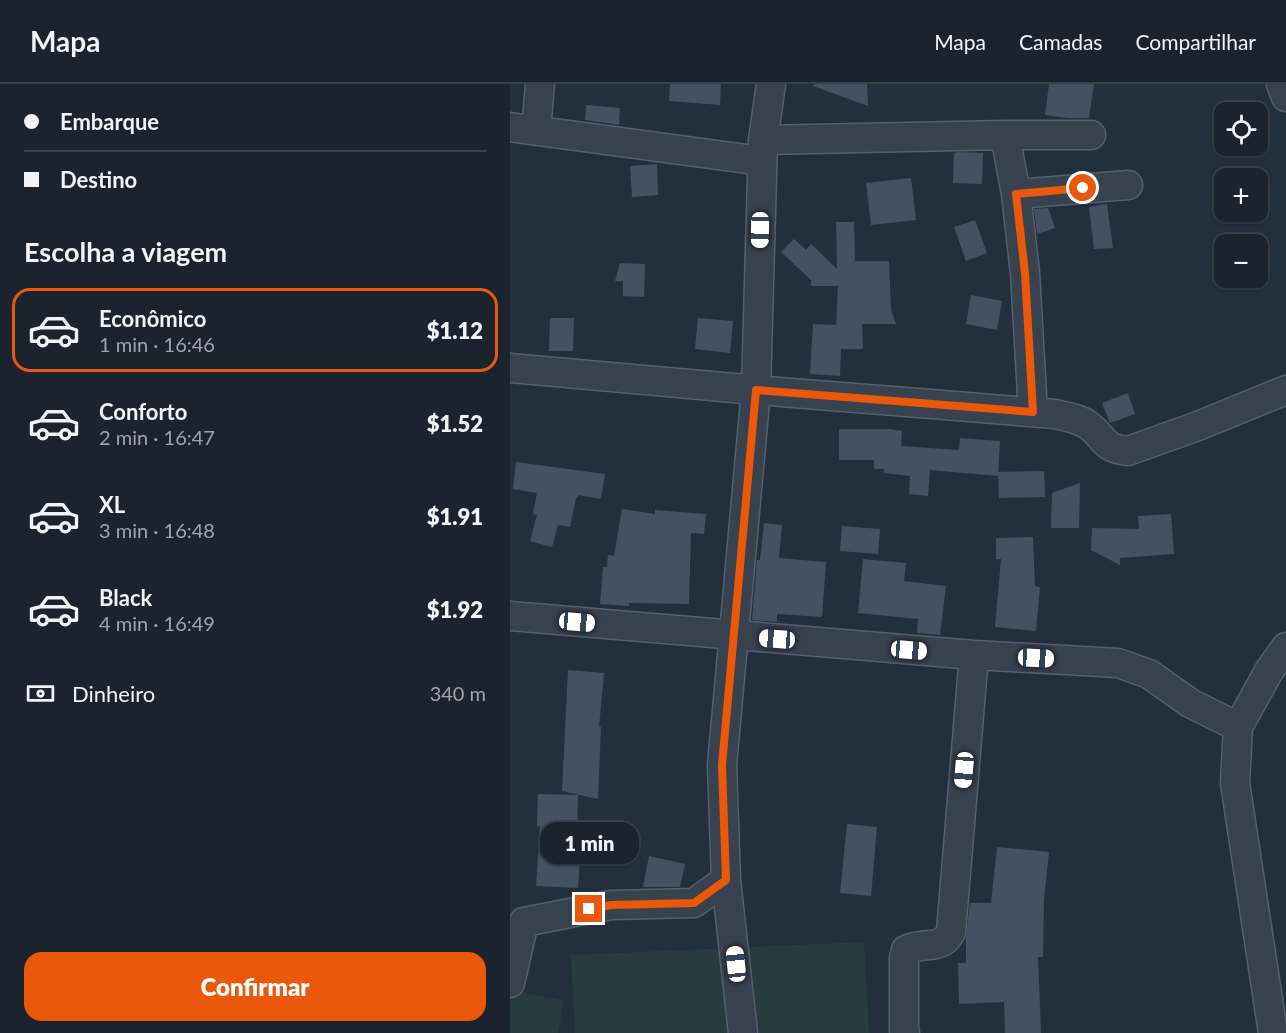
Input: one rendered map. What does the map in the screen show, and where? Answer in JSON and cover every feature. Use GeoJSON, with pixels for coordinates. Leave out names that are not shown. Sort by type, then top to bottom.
{"type":"FeatureCollection","features":[{"type":"Feature","properties":{"kind":"street"},"geometry":{"type":"LineString","coordinates":[[540,84],[523,129],[763,150],[1005,135],[1091,135]]}},
{"type":"Feature","properties":{"kind":"street"},"geometry":{"type":"LineString","coordinates":[[743,1033],[726,880],[722,765],[756,390],[763,150],[771,84]]}},
{"type":"Feature","properties":{"kind":"street"},"geometry":{"type":"LineString","coordinates":[[1281,84],[1286,97]]}},
{"type":"Feature","properties":{"kind":"street"},"geometry":{"type":"LineString","coordinates":[[1005,135],[1016,194],[1025,273],[1033,412]]}},
{"type":"Feature","properties":{"kind":"street"},"geometry":{"type":"LineString","coordinates":[[1016,194],[1128,184]]}},
{"type":"Feature","properties":{"kind":"street"},"geometry":{"type":"LineString","coordinates":[[510,368],[1055,414],[1076,418],[1090,427],[1107,445],[1116,450],[1128,451],[1198,426],[1286,390]]}},
{"type":"Feature","properties":{"kind":"street"},"geometry":{"type":"LineString","coordinates":[[510,616],[974,655],[1118,663],[1149,674],[1190,703],[1238,727]]}},
{"type":"Feature","properties":{"kind":"street"},"geometry":{"type":"LineString","coordinates":[[1273,1033],[1235,783],[1238,727],[1269,671],[1286,647]]}},
{"type":"Feature","properties":{"kind":"street"},"geometry":{"type":"LineString","coordinates":[[905,1033],[904,958],[906,950],[913,946],[946,940],[951,932],[974,655]]}},
{"type":"Feature","properties":{"kind":"street"},"geometry":{"type":"LineString","coordinates":[[510,983],[524,922],[611,905],[694,903],[726,880]]}},
{"type":"Feature","properties":{"kind":"green space"},"geometry":{"type":"Polygon","coordinates":[[[864,942],[869,1033],[575,1033],[571,955],[864,942]]]}},
{"type":"Feature","properties":{"kind":"green space"},"geometry":{"type":"Polygon","coordinates":[[[510,990],[564,1001],[558,1033],[510,1033],[510,990]]]}},
{"type":"Feature","properties":{"kind":"building"},"geometry":{"type":"Polygon","coordinates":[[[670,84],[721,84],[720,105],[669,101],[670,84]]]}},
{"type":"Feature","properties":{"kind":"building"},"geometry":{"type":"Polygon","coordinates":[[[814,84],[867,84],[868,106],[813,86],[814,84]]]}},
{"type":"Feature","properties":{"kind":"building"},"geometry":{"type":"Polygon","coordinates":[[[1049,84],[1094,84],[1089,118],[1045,115],[1049,84]]]}},
{"type":"Feature","properties":{"kind":"building"},"geometry":{"type":"Polygon","coordinates":[[[586,105],[620,108],[619,125],[585,120],[586,105]]]}},
{"type":"Feature","properties":{"kind":"building"},"geometry":{"type":"Polygon","coordinates":[[[954,153],[983,153],[982,184],[953,183],[954,153]]]}},
{"type":"Feature","properties":{"kind":"building"},"geometry":{"type":"Polygon","coordinates":[[[657,164],[658,195],[632,197],[630,166],[657,164]]]}},
{"type":"Feature","properties":{"kind":"building"},"geometry":{"type":"Polygon","coordinates":[[[911,178],[916,220],[871,225],[866,183],[911,178]]]}},
{"type":"Feature","properties":{"kind":"building"},"geometry":{"type":"Polygon","coordinates":[[[1107,204],[1113,248],[1094,249],[1089,207],[1107,204]]]}},
{"type":"Feature","properties":{"kind":"building"},"geometry":{"type":"Polygon","coordinates":[[[1048,208],[1055,228],[1037,234],[1034,209],[1048,208]]]}},
{"type":"Feature","properties":{"kind":"building"},"geometry":{"type":"Polygon","coordinates":[[[975,220],[987,253],[966,261],[954,227],[975,220]]]}},
{"type":"Feature","properties":{"kind":"building"},"geometry":{"type":"Polygon","coordinates":[[[836,222],[854,222],[855,261],[889,261],[891,310],[896,324],[862,324],[863,349],[841,349],[840,376],[810,374],[813,324],[836,325],[838,286],[811,286],[811,280],[781,252],[794,239],[806,250],[811,244],[837,269],[836,222]]]}},
{"type":"Feature","properties":{"kind":"building"},"geometry":{"type":"Polygon","coordinates":[[[620,263],[645,264],[644,297],[623,296],[623,281],[615,281],[620,263]]]}},
{"type":"Feature","properties":{"kind":"building"},"geometry":{"type":"Polygon","coordinates":[[[971,295],[1002,301],[997,330],[966,324],[971,295]]]}},
{"type":"Feature","properties":{"kind":"building"},"geometry":{"type":"Polygon","coordinates":[[[550,318],[574,318],[573,351],[549,351],[550,318]]]}},
{"type":"Feature","properties":{"kind":"building"},"geometry":{"type":"Polygon","coordinates":[[[698,318],[733,321],[730,353],[695,349],[698,318]]]}},
{"type":"Feature","properties":{"kind":"building"},"geometry":{"type":"Polygon","coordinates":[[[1128,393],[1135,414],[1110,423],[1102,403],[1128,393]]]}},
{"type":"Feature","properties":{"kind":"building"},"geometry":{"type":"Polygon","coordinates":[[[839,429],[902,431],[901,446],[959,450],[960,438],[1000,441],[998,476],[930,470],[928,496],[909,494],[910,476],[884,473],[884,469],[874,469],[874,460],[839,460],[839,429]]]}},
{"type":"Feature","properties":{"kind":"building"},"geometry":{"type":"Polygon","coordinates":[[[516,462],[605,474],[601,499],[578,495],[570,527],[558,525],[552,547],[530,541],[537,515],[533,514],[537,493],[513,489],[516,462]]]}},
{"type":"Feature","properties":{"kind":"building"},"geometry":{"type":"Polygon","coordinates":[[[1044,471],[1045,497],[999,498],[998,472],[1044,471]]]}},
{"type":"Feature","properties":{"kind":"building"},"geometry":{"type":"Polygon","coordinates":[[[1080,483],[1079,528],[1051,528],[1052,493],[1080,483]]]}},
{"type":"Feature","properties":{"kind":"building"},"geometry":{"type":"Polygon","coordinates":[[[622,509],[655,514],[655,510],[706,514],[704,534],[691,533],[689,604],[629,603],[629,606],[600,604],[603,567],[607,567],[608,555],[614,556],[622,509]]]}},
{"type":"Feature","properties":{"kind":"building"},"geometry":{"type":"Polygon","coordinates":[[[1171,514],[1174,554],[1120,558],[1120,565],[1091,550],[1092,528],[1139,529],[1138,516],[1171,514]]]}},
{"type":"Feature","properties":{"kind":"building"},"geometry":{"type":"Polygon","coordinates":[[[764,523],[782,525],[779,558],[826,562],[822,617],[777,614],[777,622],[752,620],[757,560],[760,560],[764,523]]]}},
{"type":"Feature","properties":{"kind":"building"},"geometry":{"type":"Polygon","coordinates":[[[842,526],[880,529],[878,554],[840,551],[842,526]]]}},
{"type":"Feature","properties":{"kind":"building"},"geometry":{"type":"Polygon","coordinates":[[[1033,537],[1035,586],[1040,587],[1036,631],[995,627],[1001,559],[996,559],[996,538],[1033,537]]]}},
{"type":"Feature","properties":{"kind":"building"},"geometry":{"type":"Polygon","coordinates":[[[863,559],[906,563],[904,581],[946,586],[940,635],[917,633],[918,619],[858,613],[863,559]]]}},
{"type":"Feature","properties":{"kind":"building"},"geometry":{"type":"Polygon","coordinates":[[[568,670],[604,673],[599,727],[601,727],[598,799],[562,791],[568,670]]]}},
{"type":"Feature","properties":{"kind":"building"},"geometry":{"type":"Polygon","coordinates":[[[538,794],[578,795],[577,843],[581,844],[578,888],[536,886],[540,826],[537,826],[538,794]]]}},
{"type":"Feature","properties":{"kind":"building"},"geometry":{"type":"Polygon","coordinates":[[[847,824],[877,827],[871,896],[840,893],[847,824]]]}},
{"type":"Feature","properties":{"kind":"building"},"geometry":{"type":"Polygon","coordinates":[[[997,847],[1049,852],[1044,900],[1043,957],[1038,957],[1041,1033],[1005,1033],[1004,1002],[959,1004],[958,963],[966,963],[970,903],[991,903],[997,847]]]}},
{"type":"Feature","properties":{"kind":"building"},"geometry":{"type":"Polygon","coordinates":[[[649,856],[685,864],[680,887],[643,887],[649,856]]]}},
{"type":"Feature","properties":{"kind":"route"},"geometry":{"type":"LineString","coordinates":[[589,909],[611,905],[694,903],[726,880],[722,765],[756,390],[1033,412],[1025,273],[1016,194],[1083,188]]}}]}
